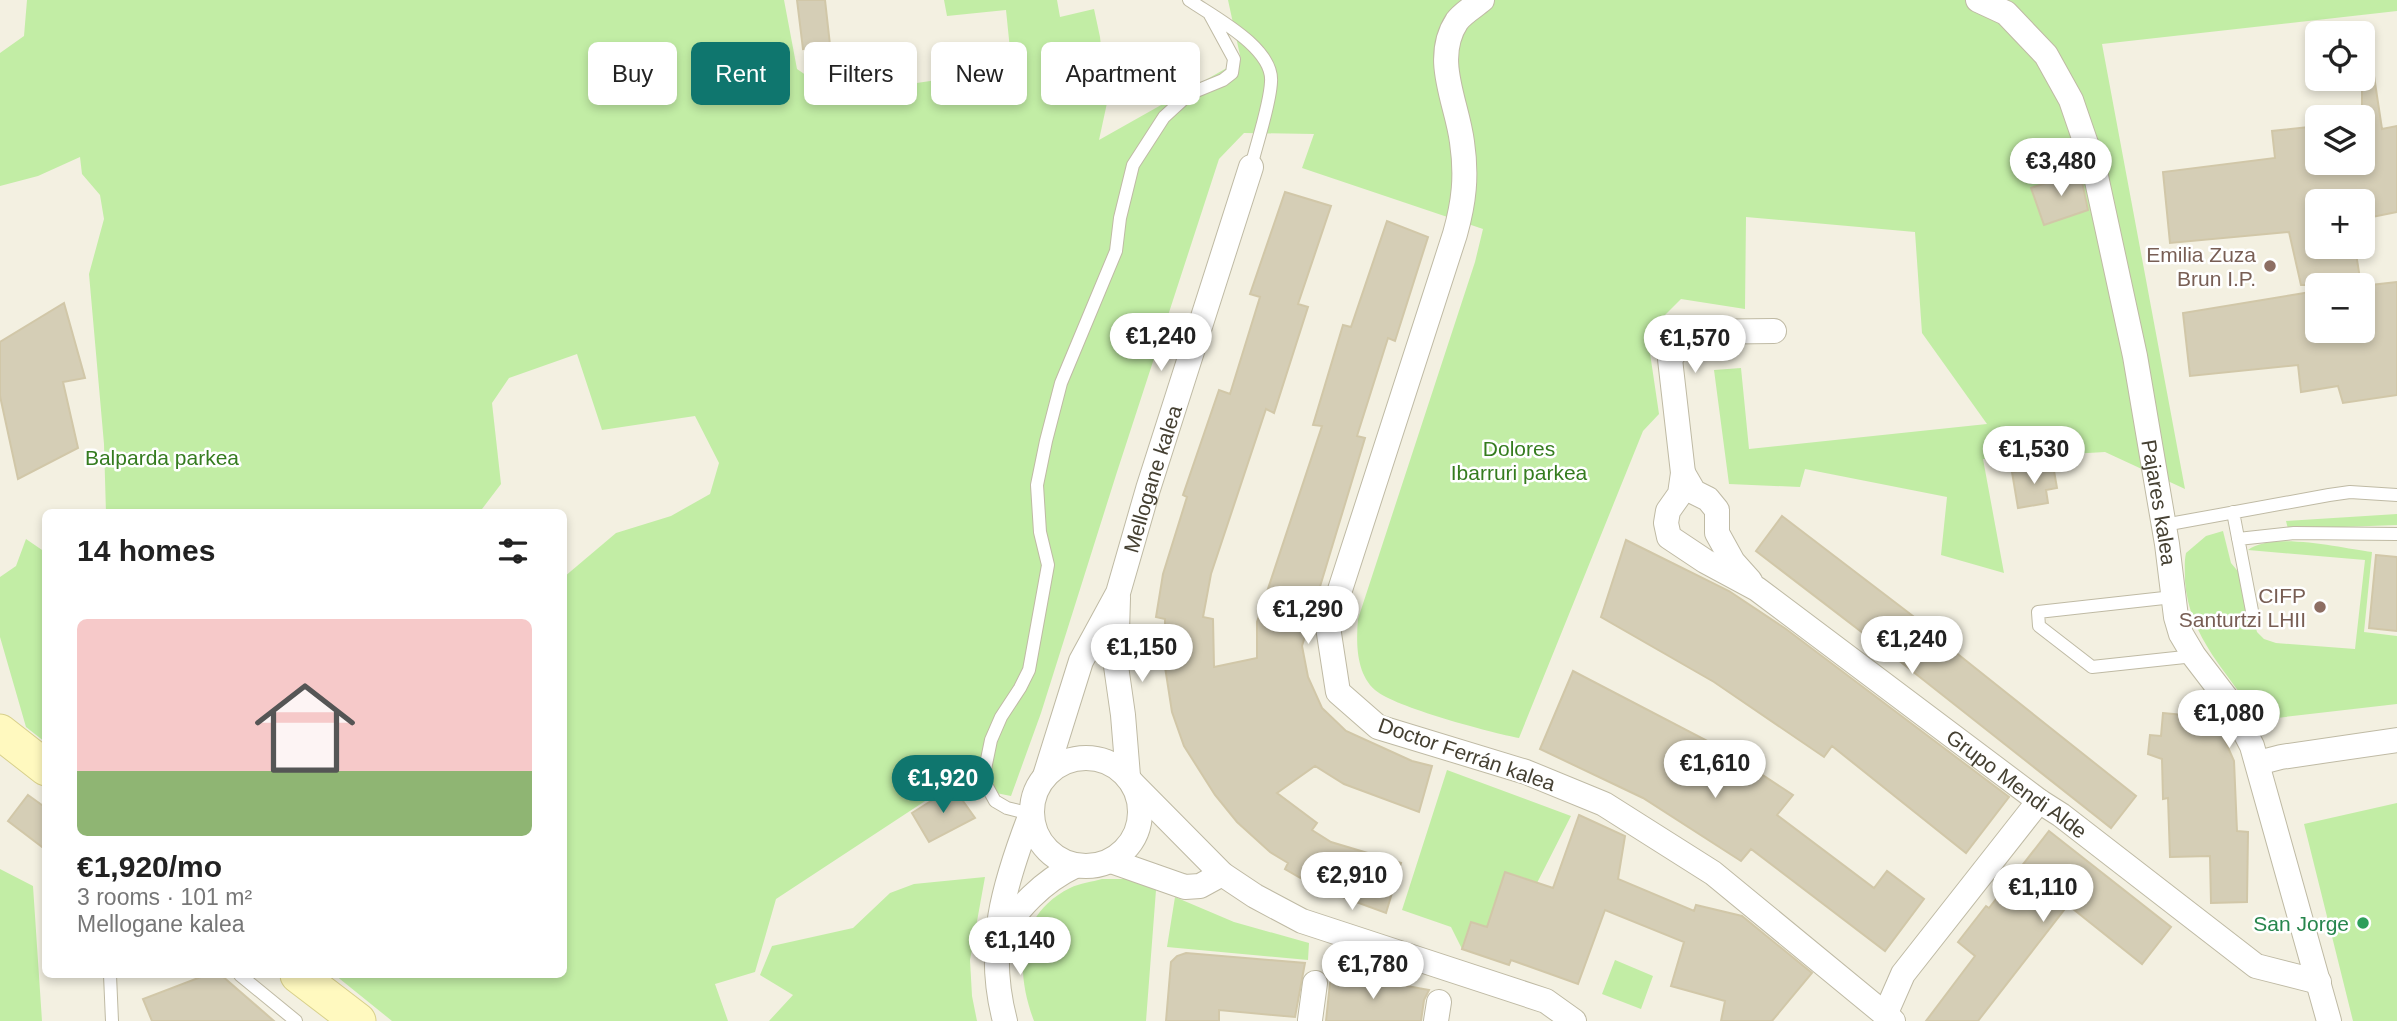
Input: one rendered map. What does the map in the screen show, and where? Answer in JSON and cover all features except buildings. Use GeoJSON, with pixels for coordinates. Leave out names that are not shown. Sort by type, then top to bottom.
{"type":"FeatureCollection","features":[{"type":"Feature","properties":{"kind":"street","name":"Doctor Ferrán kalea"},"geometry":{"type":"LineString","coordinates":[[1482,0],[1458,20],[1445,50],[1445,65],[1462,143],[1465,199],[1328,627],[1338,692],[1378,727],[1526,772],[1604,804],[1713,873],[1889,1018]]}},
{"type":"Feature","properties":{"kind":"street","name":"Pajares kalea"},"geometry":{"type":"LineString","coordinates":[[1979,0],[2006,13],[2046,55],[2071,100],[2094,166],[2136,356],[2181,634],[2244,726],[2258,763],[2329,1021]]}},
{"type":"Feature","properties":{"kind":"street","name":"Mellogane kalea"},"geometry":{"type":"LineString","coordinates":[[1045,776],[1081,660],[1118,593],[1148,489],[1251,167]]}},
{"type":"Feature","properties":{"kind":"street","name":"Grupo Mendi Alde"},"geometry":{"type":"LineString","coordinates":[[1774,331],[1690,332],[1670,359],[1683,473],[1680,494],[1668,511],[1666,523],[1669,537],[1704,561],[1757,589],[2093,840],[2256,966],[2319,982]]}},
{"type":"Feature","properties":{"kind":"street","name":"Grupo Mendi Alde"},"geometry":{"type":"LineString","coordinates":[[1683,473],[1694,492],[1708,499],[1717,510],[1717,533],[1733,562],[1757,589]]}},
{"type":"Feature","properties":{"kind":"street","name":"Mellogane kalea"},"geometry":{"type":"LineString","coordinates":[[1118,593],[1116,666],[1130,780]]}},
{"type":"Feature","properties":{"kind":"street"},"geometry":{"type":"LineString","coordinates":[[0,732],[42,765]]}},
{"type":"Feature","properties":{"kind":"street"},"geometry":{"type":"LineString","coordinates":[[2258,763],[2281,757],[2397,740]]}},
{"type":"Feature","properties":{"kind":"street"},"geometry":{"type":"LineString","coordinates":[[1005,1021],[996,972],[996,938],[1000,907],[1031,814],[1034,795],[1045,776],[1066,762],[1090,758],[1107,762],[1130,780],[1222,874],[1255,896],[1302,921],[1546,1001],[1574,1021]]}},
{"type":"Feature","properties":{"kind":"street"},"geometry":{"type":"LineString","coordinates":[[1031,814],[1035,832],[1044,848],[1058,859],[1075,866],[1091,866],[1111,861],[1125,851],[1136,835],[1141,818],[1139,800],[1130,780]]}},
{"type":"Feature","properties":{"kind":"street"},"geometry":{"type":"LineString","coordinates":[[1889,1018],[1903,974],[2039,801]]}},
{"type":"Feature","properties":{"kind":"street"},"geometry":{"type":"LineString","coordinates":[[1111,861],[1185,887],[1200,886],[1222,874]]}},
{"type":"Feature","properties":{"kind":"street"},"geometry":{"type":"LineString","coordinates":[[996,938],[1014,914],[1042,885],[1075,866]]}},
{"type":"Feature","properties":{"kind":"street"},"geometry":{"type":"LineString","coordinates":[[295,978],[338,1021]]}},
{"type":"Feature","properties":{"kind":"street"},"geometry":{"type":"LineString","coordinates":[[302,978],[358,1021]]}},
{"type":"Feature","properties":{"kind":"lane"},"geometry":{"type":"LineString","coordinates":[[1189,0],[1248,40],[1266,60],[1272,80],[1251,167]]}},
{"type":"Feature","properties":{"kind":"lane"},"geometry":{"type":"LineString","coordinates":[[1031,814],[995,802],[984,779],[991,740],[1001,717],[1029,670],[1048,565],[1040,532],[1037,485],[1046,440],[1065,373],[1116,251],[1120,218],[1133,165],[1164,117],[1189,94],[1223,80],[1232,73],[1234,59],[1209,13]]}},
{"type":"Feature","properties":{"kind":"lane"},"geometry":{"type":"LineString","coordinates":[[2164,525],[2339,493],[2397,495]]}},
{"type":"Feature","properties":{"kind":"lane"},"geometry":{"type":"LineString","coordinates":[[2233,512],[2253,615]]}},
{"type":"Feature","properties":{"kind":"lane"},"geometry":{"type":"LineString","coordinates":[[2238,539],[2309,533],[2397,534]]}},
{"type":"Feature","properties":{"kind":"lane"},"geometry":{"type":"LineString","coordinates":[[2173,597],[2038,612],[2039,626],[2092,667],[2194,656]]}},
{"type":"Feature","properties":{"kind":"lane"},"geometry":{"type":"LineString","coordinates":[[110,978],[112,1021]]}},
{"type":"Feature","properties":{"kind":"lane"},"geometry":{"type":"LineString","coordinates":[[244,978],[296,1021]]}},
{"type":"Feature","properties":{"kind":"green space"},"geometry":{"type":"Polygon","coordinates":[[[27,0],[784,0],[797,69],[804,74],[804,105],[917,105],[917,83],[931,81],[931,105],[1027,105],[1027,42],[1009,42],[1006,10],[947,16],[944,0],[1057,0],[1060,17],[1094,9],[1101,42],[1041,42],[1041,105],[1107,105],[1099,140],[1161,105],[1200,105],[1200,83],[1241,60],[1228,0],[2397,0],[2397,11],[2102,44],[2185,489],[2105,452],[1983,459],[2004,573],[1941,555],[1947,497],[1805,469],[1800,487],[1729,484],[1714,370],[1741,368],[1749,449],[1987,424],[1922,333],[1915,232],[1746,217],[1745,309],[1681,299],[1647,333],[1659,414],[1643,431],[1519,738],[1444,718],[1386,697],[1375,690],[1364,675],[1357,648],[1358,619],[1475,262],[1483,229],[1302,168],[1314,134],[1244,133],[1219,159],[1041,713],[1011,796],[951,784],[776,899],[755,972],[715,984],[728,1021],[392,1021],[339,978],[567,978],[567,574],[616,533],[671,516],[710,494],[719,463],[695,416],[602,430],[577,354],[509,378],[492,403],[501,484],[482,509],[106,509],[104,444],[89,274],[104,219],[100,195],[82,174],[80,157],[38,176],[0,186],[0,53],[24,36],[27,0]]]}},
{"type":"Feature","properties":{"kind":"green space"},"geometry":{"type":"Polygon","coordinates":[[[2397,514],[2397,525],[2288,529],[2286,521],[2397,514]]]}},
{"type":"Feature","properties":{"kind":"green space"},"geometry":{"type":"Polygon","coordinates":[[[2223,531],[2231,563],[2241,575],[2257,632],[2264,639],[2276,643],[2355,649],[2365,560],[2248,550],[2259,544],[2290,541],[2372,552],[2364,632],[2397,636],[2397,704],[2259,720],[2212,655],[2194,620],[2188,601],[2185,581],[2186,553],[2206,536],[2223,531]]]}},
{"type":"Feature","properties":{"kind":"green space"},"geometry":{"type":"Polygon","coordinates":[[[26,539],[42,550],[42,740],[26,727],[0,637],[0,577],[16,566],[26,539]]]}},
{"type":"Feature","properties":{"kind":"green space"},"geometry":{"type":"Polygon","coordinates":[[[1447,770],[1571,816],[1537,883],[1505,872],[1487,927],[1471,922],[1462,949],[1451,927],[1402,910],[1447,770]]]}},
{"type":"Feature","properties":{"kind":"green space","name":"San Jorge"},"geometry":{"type":"Polygon","coordinates":[[[2397,803],[2397,1021],[2353,1021],[2304,824],[2397,803]]]}},
{"type":"Feature","properties":{"kind":"green space"},"geometry":{"type":"Polygon","coordinates":[[[0,869],[33,886],[42,1021],[0,1021],[0,869]]]}},
{"type":"Feature","properties":{"kind":"green space"},"geometry":{"type":"Polygon","coordinates":[[[985,877],[970,960],[972,996],[977,1021],[769,1021],[793,995],[760,975],[772,946],[853,928],[890,893],[914,884],[985,877]]]}},
{"type":"Feature","properties":{"kind":"green space"},"geometry":{"type":"Polygon","coordinates":[[[1102,879],[1130,879],[1156,890],[1146,1021],[1034,1021],[1024,983],[1023,964],[1030,929],[1039,913],[1052,899],[1074,886],[1102,879]]]}},
{"type":"Feature","properties":{"kind":"green space"},"geometry":{"type":"Polygon","coordinates":[[[1175,897],[1234,922],[1309,943],[1308,960],[1167,947],[1175,897]]]}},
{"type":"Feature","properties":{"kind":"green space"},"geometry":{"type":"Polygon","coordinates":[[[1615,960],[1653,976],[1641,1009],[1602,994],[1615,960]]]}},
{"type":"Feature","properties":{"kind":"place","name":"Emilia Zuza Brun I.P."},"geometry":{"type":"Point","coordinates":[2270,266]}},
{"type":"Feature","properties":{"kind":"place","name":"CIFP Santurtzi LHII"},"geometry":{"type":"Point","coordinates":[2320,607]}},
{"type":"Feature","properties":{"kind":"place","name":"San Jorge"},"geometry":{"type":"Point","coordinates":[2363,923]}},
{"type":"Feature","properties":{"kind":"park label","name":"Balparda parkea"},"geometry":{"type":"Point","coordinates":[162,457]}},
{"type":"Feature","properties":{"kind":"park label","name":"Dolores Ibarruri parkea"},"geometry":{"type":"Point","coordinates":[1519,460]}}]}
